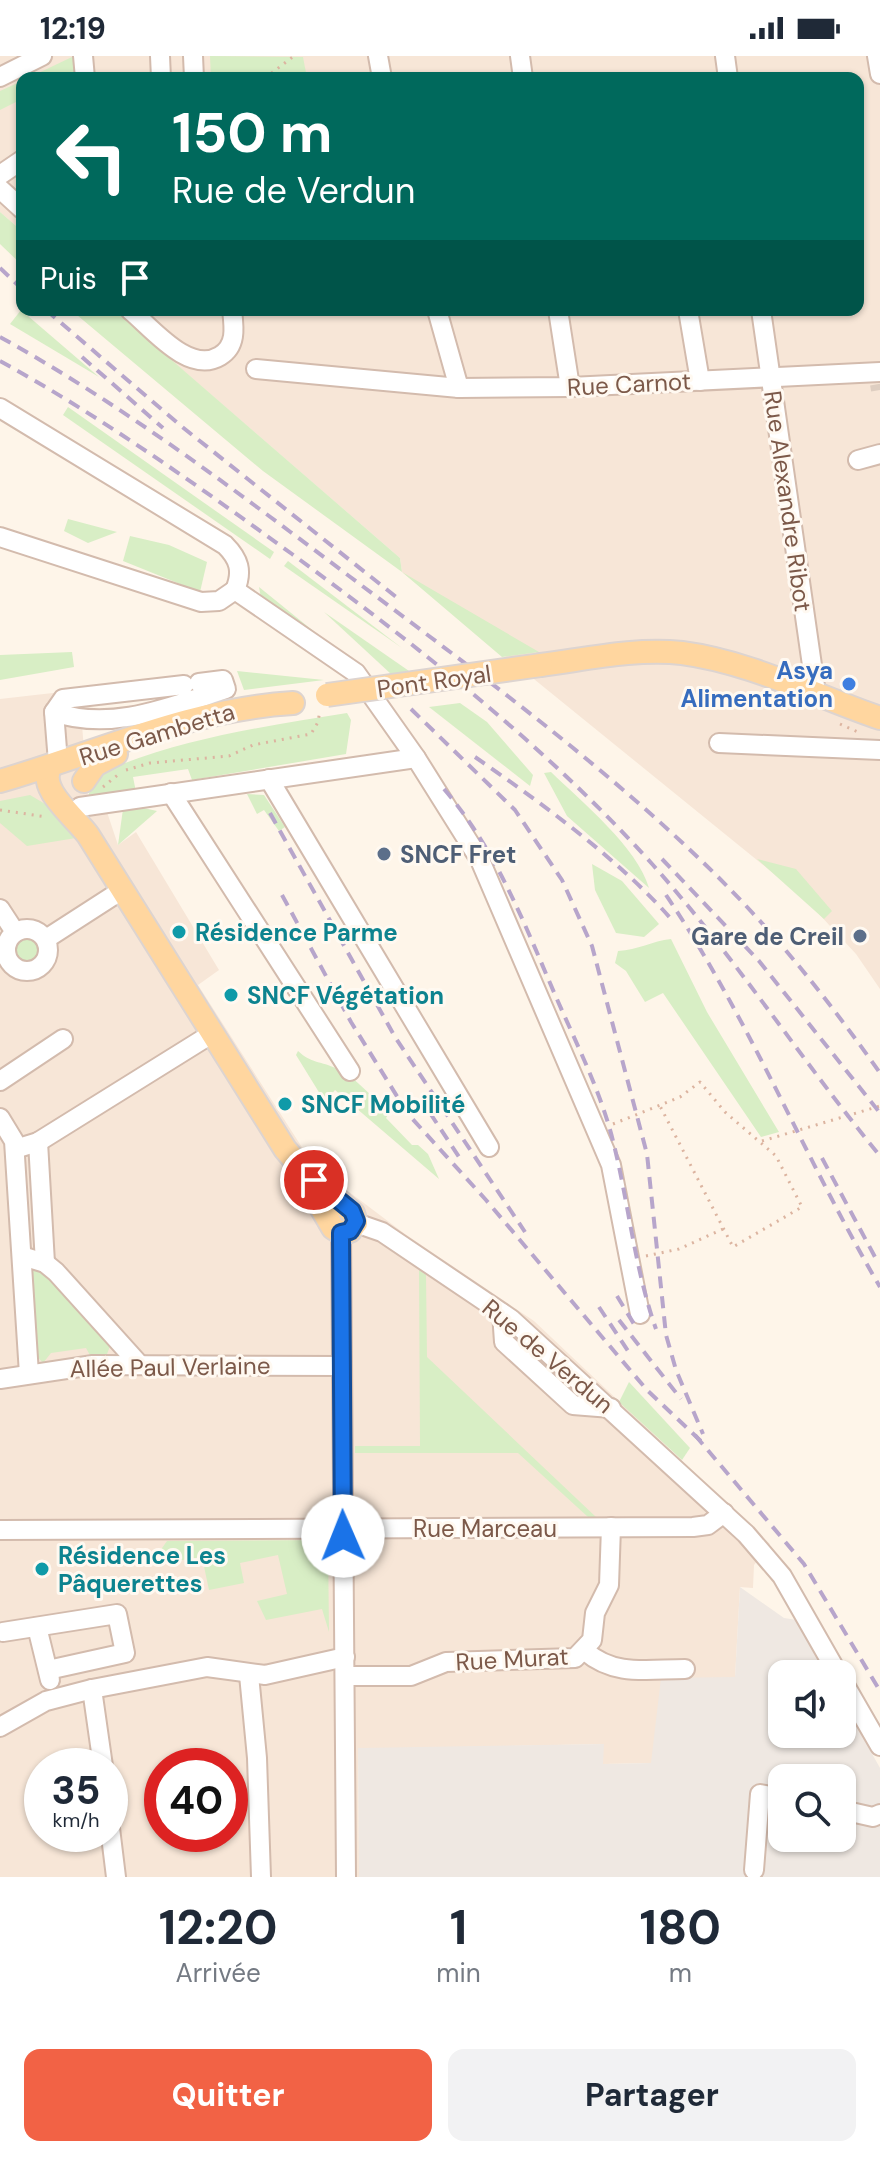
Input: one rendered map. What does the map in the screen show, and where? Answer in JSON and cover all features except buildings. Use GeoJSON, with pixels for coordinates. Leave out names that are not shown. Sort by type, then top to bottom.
{"type":"FeatureCollection","features":[{"type":"Feature","properties":{"kind":"main road","name":"Pont Royal"},"geometry":{"type":"LineString","coordinates":[[328,700],[541,665],[636,653],[683,653],[816,693],[878,718]]}},
{"type":"Feature","properties":{"kind":"main road","name":"Rue Gambetta"},"geometry":{"type":"LineString","coordinates":[[0,781],[207,715],[258,704],[328,700]]}},
{"type":"Feature","properties":{"kind":"main road","name":"Rue Gambetta"},"geometry":{"type":"LineString","coordinates":[[86,795],[95,765],[120,752],[293,703]]}},
{"type":"Feature","properties":{"kind":"main road"},"geometry":{"type":"LineString","coordinates":[[0,790],[27,784],[53,795],[71,798],[86,795],[80,769],[59,763],[45,781],[53,795]]}},
{"type":"Feature","properties":{"kind":"main road","name":"Rue de Verdun"},"geometry":{"type":"LineString","coordinates":[[53,795],[88,835],[294,1161],[344,1222]]}},
{"type":"Feature","properties":{"kind":"main road","name":"Rue de Verdun"},"geometry":{"type":"LineString","coordinates":[[86,795],[88,835]]}},
{"type":"Feature","properties":{"kind":"street"},"geometry":{"type":"LineString","coordinates":[[0,77],[42,56]]}},
{"type":"Feature","properties":{"kind":"street"},"geometry":{"type":"LineString","coordinates":[[877,56],[880,74]]}},
{"type":"Feature","properties":{"kind":"street"},"geometry":{"type":"LineString","coordinates":[[0,189],[16,204]]}},
{"type":"Feature","properties":{"kind":"street"},"geometry":{"type":"LineString","coordinates":[[137,316],[182,353],[201,361],[213,359],[228,350],[234,333],[233,316]]}},
{"type":"Feature","properties":{"kind":"street"},"geometry":{"type":"LineString","coordinates":[[439,316],[459,388]]}},
{"type":"Feature","properties":{"kind":"street"},"geometry":{"type":"LineString","coordinates":[[559,316],[570,387]]}},
{"type":"Feature","properties":{"kind":"street"},"geometry":{"type":"LineString","coordinates":[[689,316],[700,381]]}},
{"type":"Feature","properties":{"kind":"street","name":"Rue Alexandre Ribot"},"geometry":{"type":"LineString","coordinates":[[762,316],[816,693]]}},
{"type":"Feature","properties":{"kind":"street","name":"Rue Carnot"},"geometry":{"type":"LineString","coordinates":[[256,369],[459,388],[879,376]]}},
{"type":"Feature","properties":{"kind":"street"},"geometry":{"type":"LineString","coordinates":[[0,408],[225,545],[234,555],[240,572],[235,590],[219,601],[201,602],[2,538]]}},
{"type":"Feature","properties":{"kind":"street"},"geometry":{"type":"LineString","coordinates":[[858,460],[880,454]]}},
{"type":"Feature","properties":{"kind":"street"},"geometry":{"type":"LineString","coordinates":[[235,590],[356,673],[416,758],[480,860],[611,1165],[640,1314]]}},
{"type":"Feature","properties":{"kind":"street"},"geometry":{"type":"LineString","coordinates":[[54,712],[81,721],[140,716],[226,689],[223,680],[63,699],[54,712],[59,763]]}},
{"type":"Feature","properties":{"kind":"street"},"geometry":{"type":"LineString","coordinates":[[730,750],[879,749]]}},
{"type":"Feature","properties":{"kind":"street"},"geometry":{"type":"LineString","coordinates":[[86,795],[171,793],[416,758]]}},
{"type":"Feature","properties":{"kind":"street"},"geometry":{"type":"LineString","coordinates":[[269,779],[489,1147]]}},
{"type":"Feature","properties":{"kind":"street"},"geometry":{"type":"LineString","coordinates":[[171,793],[350,1071]]}},
{"type":"Feature","properties":{"kind":"street"},"geometry":{"type":"LineString","coordinates":[[46,939],[122,890]]}},
{"type":"Feature","properties":{"kind":"street"},"geometry":{"type":"LineString","coordinates":[[0,909],[15,932]]}},
{"type":"Feature","properties":{"kind":"street"},"geometry":{"type":"LineString","coordinates":[[32,929],[46,939],[49,949],[45,962],[37,969],[23,971],[14,966],[7,955],[8,941],[15,932],[32,929]]}},
{"type":"Feature","properties":{"kind":"street"},"geometry":{"type":"LineString","coordinates":[[15,1149],[38,1142],[213,1033]]}},
{"type":"Feature","properties":{"kind":"street"},"geometry":{"type":"LineString","coordinates":[[0,1081],[63,1039]]}},
{"type":"Feature","properties":{"kind":"street"},"geometry":{"type":"LineString","coordinates":[[0,1118],[13,1136],[15,1149],[29,1374]]}},
{"type":"Feature","properties":{"kind":"street"},"geometry":{"type":"LineString","coordinates":[[38,1142],[45,1263]]}},
{"type":"Feature","properties":{"kind":"street"},"geometry":{"type":"LineString","coordinates":[[344,1222],[342,1366],[346,1877]]}},
{"type":"Feature","properties":{"kind":"street","name":"Rue de Verdun"},"geometry":{"type":"LineString","coordinates":[[344,1222],[382,1232],[502,1313],[724,1513]]}},
{"type":"Feature","properties":{"kind":"street"},"geometry":{"type":"LineString","coordinates":[[22,1256],[45,1263],[139,1364]]}},
{"type":"Feature","properties":{"kind":"street"},"geometry":{"type":"LineString","coordinates":[[502,1313],[504,1342],[564,1398],[581,1407],[611,1408]]}},
{"type":"Feature","properties":{"kind":"street","name":"Allée Paul Verlaine"},"geometry":{"type":"LineString","coordinates":[[0,1379],[93,1365],[342,1366]]}},
{"type":"Feature","properties":{"kind":"street"},"geometry":{"type":"LineString","coordinates":[[724,1513],[782,1576],[830,1660]]}},
{"type":"Feature","properties":{"kind":"street","name":"Rue Marceau"},"geometry":{"type":"LineString","coordinates":[[0,1530],[701,1526],[724,1513]]}},
{"type":"Feature","properties":{"kind":"street","name":"Rue Murat"},"geometry":{"type":"LineString","coordinates":[[345,1676],[411,1676],[446,1662],[563,1661],[585,1651],[592,1640],[595,1613],[609,1585],[611,1527]]}},
{"type":"Feature","properties":{"kind":"street"},"geometry":{"type":"LineString","coordinates":[[3,1632],[117,1614],[125,1653],[48,1670]]}},
{"type":"Feature","properties":{"kind":"street"},"geometry":{"type":"LineString","coordinates":[[37,1627],[55,1698]]}},
{"type":"Feature","properties":{"kind":"street","name":"Rue Murat"},"geometry":{"type":"LineString","coordinates":[[585,1651],[602,1666],[614,1669],[685,1669]]}},
{"type":"Feature","properties":{"kind":"street"},"geometry":{"type":"LineString","coordinates":[[0,1727],[55,1698],[92,1689],[207,1667],[249,1675],[270,1674],[345,1657]]}},
{"type":"Feature","properties":{"kind":"street"},"geometry":{"type":"LineString","coordinates":[[249,1675],[256,1738],[261,1877]]}},
{"type":"Feature","properties":{"kind":"street"},"geometry":{"type":"LineString","coordinates":[[92,1689],[100,1748]]}},
{"type":"Feature","properties":{"kind":"street"},"geometry":{"type":"LineString","coordinates":[[856,1704],[880,1746]]}},
{"type":"Feature","properties":{"kind":"street"},"geometry":{"type":"LineString","coordinates":[[754,1870],[760,1794],[768,1795]]}},
{"type":"Feature","properties":{"kind":"street"},"geometry":{"type":"LineString","coordinates":[[856,1813],[873,1817],[880,1814]]}},
{"type":"Feature","properties":{"kind":"street"},"geometry":{"type":"LineString","coordinates":[[113,1852],[116,1877]]}},
{"type":"Feature","properties":{"kind":"path"},"geometry":{"type":"LineString","coordinates":[[273,72],[294,56]]}},
{"type":"Feature","properties":{"kind":"path"},"geometry":{"type":"LineString","coordinates":[[86,795],[100,792],[106,784],[130,768],[180,759],[229,756],[253,745],[311,734],[320,710],[328,700]]}},
{"type":"Feature","properties":{"kind":"path"},"geometry":{"type":"LineString","coordinates":[[833,719],[858,732],[879,749]]}},
{"type":"Feature","properties":{"kind":"path"},"geometry":{"type":"LineString","coordinates":[[613,1124],[660,1106],[700,1082],[725,1112],[776,1156],[802,1207],[733,1247],[660,1106]]}},
{"type":"Feature","properties":{"kind":"path"},"geometry":{"type":"LineString","coordinates":[[761,1141],[880,1106]]}},
{"type":"Feature","properties":{"kind":"path"},"geometry":{"type":"LineString","coordinates":[[631,1260],[679,1249],[723,1229]]}},
{"type":"Feature","properties":{"kind":"shaded area"},"geometry":{"type":"Polygon","coordinates":[[[0,56],[880,56],[880,989],[856,954],[805,899],[402,572],[400,558],[120,316],[864,316],[864,72],[16,72],[16,226],[0,212],[0,56]]]}},
{"type":"Feature","properties":{"kind":"shaded area"},"geometry":{"type":"Polygon","coordinates":[[[79,690],[88,796],[107,812],[118,845],[136,832],[219,970],[198,985],[305,1152],[328,1176],[405,1234],[534,1321],[770,1544],[754,1565],[753,1588],[740,1587],[735,1678],[651,1763],[603,1764],[603,1744],[358,1749],[359,1877],[0,1877],[0,699],[79,690]]]}},
{"type":"Feature","properties":{"kind":"shaded area"},"geometry":{"type":"Polygon","coordinates":[[[740,1587],[784,1618],[797,1620],[819,1660],[768,1660],[768,1748],[856,1748],[856,1725],[880,1768],[880,1877],[359,1877],[358,1748],[604,1744],[603,1764],[651,1763],[661,1678],[735,1677],[740,1587]]]}},
{"type":"Feature","properties":{"kind":"green space"},"geometry":{"type":"Polygon","coordinates":[[[74,56],[75,72],[41,72],[74,56]]]}},
{"type":"Feature","properties":{"kind":"green space"},"geometry":{"type":"Polygon","coordinates":[[[210,56],[303,57],[306,72],[211,72],[210,56]]]}},
{"type":"Feature","properties":{"kind":"green space"},"geometry":{"type":"Polygon","coordinates":[[[16,84],[16,102],[0,110],[0,91],[16,84]]]}},
{"type":"Feature","properties":{"kind":"green space"},"geometry":{"type":"Polygon","coordinates":[[[0,212],[16,226],[16,259],[0,244],[0,212]]]}},
{"type":"Feature","properties":{"kind":"green space"},"geometry":{"type":"Polygon","coordinates":[[[16,316],[28,316],[99,377],[10,324],[16,316]]]}},
{"type":"Feature","properties":{"kind":"green space"},"geometry":{"type":"Polygon","coordinates":[[[78,316],[121,316],[400,558],[402,572],[263,471],[78,316]]]}},
{"type":"Feature","properties":{"kind":"green space"},"geometry":{"type":"Polygon","coordinates":[[[68,407],[274,552],[270,559],[63,415],[68,407]]]}},
{"type":"Feature","properties":{"kind":"green space"},"geometry":{"type":"Polygon","coordinates":[[[68,519],[117,532],[88,543],[64,531],[68,519]]]}},
{"type":"Feature","properties":{"kind":"green space"},"geometry":{"type":"Polygon","coordinates":[[[130,536],[169,545],[207,562],[200,592],[123,561],[130,536]]]}},
{"type":"Feature","properties":{"kind":"green space"},"geometry":{"type":"Polygon","coordinates":[[[288,561],[402,648],[284,566],[288,561]]]}},
{"type":"Feature","properties":{"kind":"green space"},"geometry":{"type":"Polygon","coordinates":[[[402,572],[539,652],[502,657],[402,572]]]}},
{"type":"Feature","properties":{"kind":"green space"},"geometry":{"type":"Polygon","coordinates":[[[259,587],[343,655],[261,598],[259,587]]]}},
{"type":"Feature","properties":{"kind":"green space"},"geometry":{"type":"Polygon","coordinates":[[[324,612],[409,671],[391,674],[324,612]]]}},
{"type":"Feature","properties":{"kind":"green space"},"geometry":{"type":"Polygon","coordinates":[[[72,652],[74,667],[0,680],[0,655],[72,652]]]}},
{"type":"Feature","properties":{"kind":"green space"},"geometry":{"type":"Polygon","coordinates":[[[237,671],[324,680],[244,690],[237,671]]]}},
{"type":"Feature","properties":{"kind":"green space"},"geometry":{"type":"Polygon","coordinates":[[[460,703],[487,722],[533,775],[530,786],[429,707],[460,703]]]}},
{"type":"Feature","properties":{"kind":"green space"},"geometry":{"type":"Polygon","coordinates":[[[347,713],[351,720],[346,754],[192,780],[188,769],[133,777],[136,792],[88,796],[96,775],[157,752],[219,736],[347,713]]]}},
{"type":"Feature","properties":{"kind":"green space"},"geometry":{"type":"Polygon","coordinates":[[[551,772],[621,841],[643,873],[649,888],[567,816],[544,773],[551,772]]]}},
{"type":"Feature","properties":{"kind":"green space"},"geometry":{"type":"Polygon","coordinates":[[[247,794],[264,795],[285,827],[279,831],[264,810],[257,814],[247,794]]]}},
{"type":"Feature","properties":{"kind":"green space"},"geometry":{"type":"Polygon","coordinates":[[[30,795],[57,811],[76,838],[27,846],[0,823],[0,801],[30,795]]]}},
{"type":"Feature","properties":{"kind":"green space"},"geometry":{"type":"Polygon","coordinates":[[[139,807],[157,811],[118,845],[123,809],[139,807]]]}},
{"type":"Feature","properties":{"kind":"green space"},"geometry":{"type":"Polygon","coordinates":[[[757,859],[796,869],[832,911],[824,919],[757,859]]]}},
{"type":"Feature","properties":{"kind":"green space"},"geometry":{"type":"Polygon","coordinates":[[[592,864],[622,881],[659,924],[644,937],[616,933],[595,890],[592,864]]]}},
{"type":"Feature","properties":{"kind":"green space"},"geometry":{"type":"Polygon","coordinates":[[[28,935],[39,939],[43,950],[39,961],[28,965],[17,961],[13,950],[17,939],[28,935]]]}},
{"type":"Feature","properties":{"kind":"green space"},"geometry":{"type":"Polygon","coordinates":[[[671,939],[707,1012],[779,1132],[761,1137],[663,993],[645,1002],[626,971],[615,963],[618,951],[671,939]]]}},
{"type":"Feature","properties":{"kind":"green space"},"geometry":{"type":"Polygon","coordinates":[[[298,1051],[311,1060],[341,1071],[363,1087],[389,1113],[386,1118],[412,1145],[418,1145],[428,1154],[439,1179],[335,1090],[325,1102],[296,1055],[298,1051]]]}},
{"type":"Feature","properties":{"kind":"green space"},"geometry":{"type":"Polygon","coordinates":[[[39,1266],[112,1341],[107,1354],[91,1357],[86,1348],[51,1353],[43,1363],[36,1355],[31,1267],[39,1266]]]}},
{"type":"Feature","properties":{"kind":"green space"},"geometry":{"type":"Polygon","coordinates":[[[419,1270],[426,1275],[427,1357],[596,1517],[588,1517],[518,1453],[355,1453],[355,1446],[420,1446],[419,1270]]]}},
{"type":"Feature","properties":{"kind":"green space"},"geometry":{"type":"Polygon","coordinates":[[[629,1382],[690,1448],[682,1460],[619,1402],[629,1382]]]}},
{"type":"Feature","properties":{"kind":"green space"},"geometry":{"type":"Polygon","coordinates":[[[323,1540],[328,1543],[329,1632],[322,1609],[266,1620],[257,1601],[287,1594],[278,1555],[240,1563],[244,1583],[209,1590],[202,1557],[150,1565],[167,1541],[323,1540]]]}},
{"type":"Feature","properties":{"kind":"tunnel"},"geometry":{"type":"LineString","coordinates":[[879,384],[880,390]]}},
{"type":"Feature","properties":{"kind":"railway"},"geometry":{"type":"LineString","coordinates":[[0,268],[16,283]]}},
{"type":"Feature","properties":{"kind":"railway"},"geometry":{"type":"LineString","coordinates":[[53,316],[181,426],[400,600]]}},
{"type":"Feature","properties":{"kind":"railway"},"geometry":{"type":"LineString","coordinates":[[0,337],[91,391],[221,481],[582,755],[737,896],[802,969],[880,1073]]}},
{"type":"Feature","properties":{"kind":"railway"},"geometry":{"type":"LineString","coordinates":[[82,357],[163,428]]}},
{"type":"Feature","properties":{"kind":"railway"},"geometry":{"type":"LineString","coordinates":[[0,361],[112,429],[257,528],[435,663],[526,740],[612,822],[683,900],[880,1156]]}},
{"type":"Feature","properties":{"kind":"railway"},"geometry":{"type":"LineString","coordinates":[[411,709],[515,810],[562,880],[592,946],[647,1154],[666,1335],[676,1370],[703,1434]]}},
{"type":"Feature","properties":{"kind":"railway"},"geometry":{"type":"LineString","coordinates":[[475,757],[604,854],[672,920]]}},
{"type":"Feature","properties":{"kind":"railway"},"geometry":{"type":"LineString","coordinates":[[444,789],[479,837],[508,888],[596,1088],[614,1145],[637,1261],[656,1329]]}},
{"type":"Feature","properties":{"kind":"railway"},"geometry":{"type":"LineString","coordinates":[[270,813],[395,1037],[525,1232]]}},
{"type":"Feature","properties":{"kind":"railway"},"geometry":{"type":"LineString","coordinates":[[662,859],[759,961],[880,1113]]}},
{"type":"Feature","properties":{"kind":"railway"},"geometry":{"type":"LineString","coordinates":[[282,895],[351,1022],[408,1114],[486,1200],[647,1390],[703,1443]]}},
{"type":"Feature","properties":{"kind":"railway"},"geometry":{"type":"LineString","coordinates":[[666,895],[724,990],[880,1287]]}},
{"type":"Feature","properties":{"kind":"railway"},"geometry":{"type":"LineString","coordinates":[[430,1113],[463,1163]]}},
{"type":"Feature","properties":{"kind":"railway"},"geometry":{"type":"LineString","coordinates":[[822,1158],[875,1257]]}},
{"type":"Feature","properties":{"kind":"railway"},"geometry":{"type":"LineString","coordinates":[[617,1296],[637,1329]]}},
{"type":"Feature","properties":{"kind":"railway"},"geometry":{"type":"LineString","coordinates":[[599,1307],[630,1354]]}},
{"type":"Feature","properties":{"kind":"railway"},"geometry":{"type":"LineString","coordinates":[[619,1320],[681,1399]]}},
{"type":"Feature","properties":{"kind":"railway"},"geometry":{"type":"LineString","coordinates":[[695,1435],[804,1564],[880,1691]]}},
{"type":"Feature","properties":{"kind":"place","name":"Asya Alimentation"},"geometry":{"type":"Point","coordinates":[849,684]}},
{"type":"Feature","properties":{"kind":"place","name":"SNCF Fret"},"geometry":{"type":"Point","coordinates":[384,854]}},
{"type":"Feature","properties":{"kind":"place","name":"Résidence Parme"},"geometry":{"type":"Point","coordinates":[179,932]}},
{"type":"Feature","properties":{"kind":"place","name":"Gare de Creil"},"geometry":{"type":"Point","coordinates":[860,936]}},
{"type":"Feature","properties":{"kind":"place","name":"SNCF Végétation"},"geometry":{"type":"Point","coordinates":[231,995]}},
{"type":"Feature","properties":{"kind":"place","name":"SNCF Mobilité"},"geometry":{"type":"Point","coordinates":[285,1104]}},
{"type":"Feature","properties":{"kind":"place","name":"Résidence Les Pâquerettes"},"geometry":{"type":"Point","coordinates":[42,1569]}},
{"type":"Feature","properties":{"kind":"route"},"geometry":{"type":"LineString","coordinates":[[314,1180],[352,1211],[356,1221],[350,1231],[341,1233],[343,1536]]}}]}
